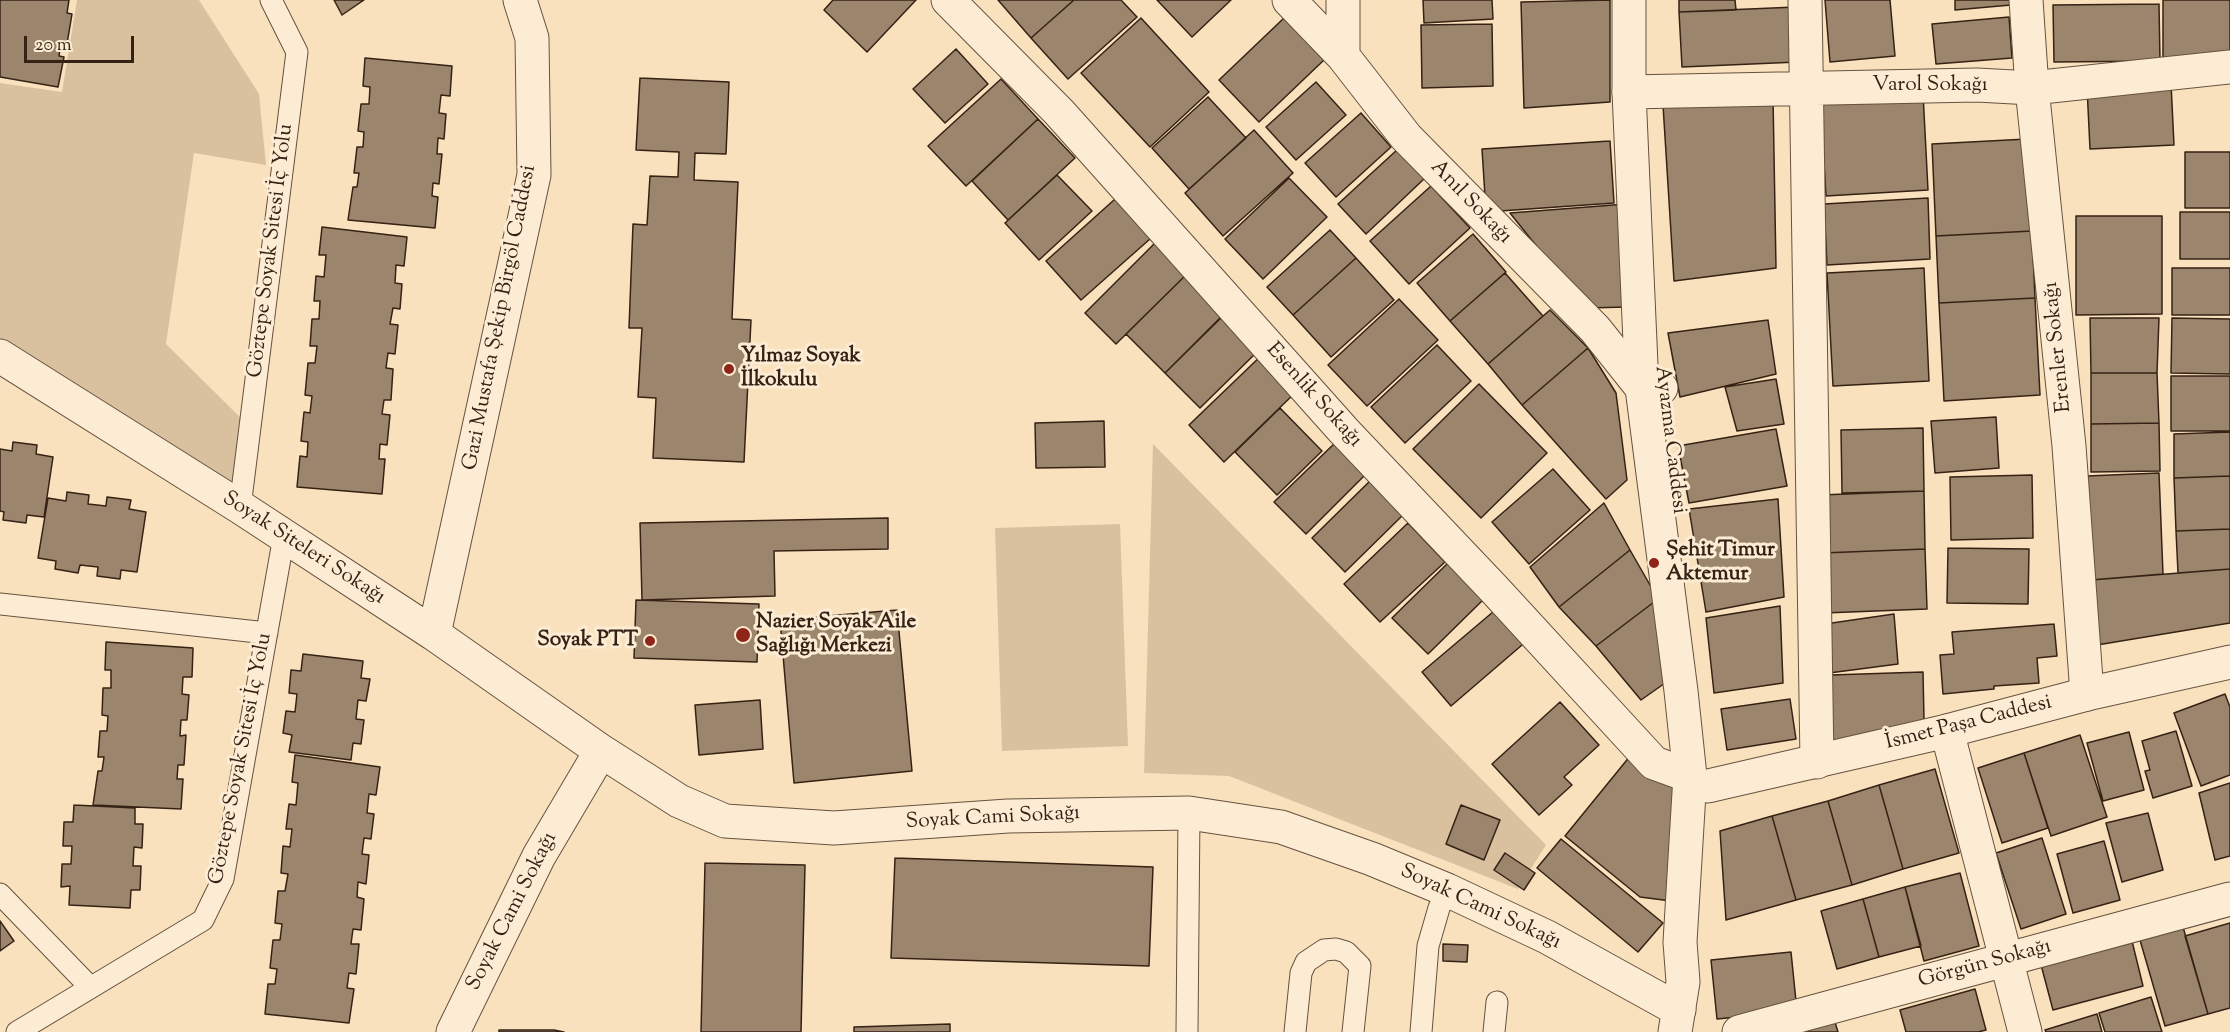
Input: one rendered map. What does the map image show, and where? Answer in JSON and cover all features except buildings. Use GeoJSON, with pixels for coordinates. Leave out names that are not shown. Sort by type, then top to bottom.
{"type":"FeatureCollection","features":[{"type":"Feature","properties":{"kind":"street","name":"Gazi Mustafa Şekip Birgöl Caddesi"},"geometry":{"type":"LineString","coordinates":[[434,634],[534,175],[532,38],[520,0]]}},
{"type":"Feature","properties":{"kind":"street","name":"Esenlik Sokağı"},"geometry":{"type":"LineString","coordinates":[[948,0],[1059,112],[1344,431],[1495,590],[1654,763],[1699,781]]}},
{"type":"Feature","properties":{"kind":"street","name":"Anıl Sokağı"},"geometry":{"type":"LineString","coordinates":[[1289,0],[1343,56],[1406,137],[1651,388]]}},
{"type":"Feature","properties":{"kind":"street"},"geometry":{"type":"LineString","coordinates":[[1343,0],[1343,56]]}},
{"type":"Feature","properties":{"kind":"street","name":"Ayazma Caddesi"},"geometry":{"type":"LineString","coordinates":[[1629,0],[1639,91],[1656,309],[1651,388],[1705,716],[1699,781],[1701,951],[1679,1008]]}},
{"type":"Feature","properties":{"kind":"street","name":"Ayazma Caddesi"},"geometry":{"type":"LineString","coordinates":[[1639,91],[1647,0]]}},
{"type":"Feature","properties":{"kind":"street"},"geometry":{"type":"LineString","coordinates":[[1805,0],[1817,762]]}},
{"type":"Feature","properties":{"kind":"street","name":"Erenler Sokağı"},"geometry":{"type":"LineString","coordinates":[[2026,0],[2032,88],[2069,446],[2087,694]]}},
{"type":"Feature","properties":{"kind":"street","name":"Varol Sokağı"},"geometry":{"type":"LineString","coordinates":[[1639,91],[1977,85],[2032,88],[2230,67]]}},
{"type":"Feature","properties":{"kind":"street","name":"Soyak Siteleri Sokağı"},"geometry":{"type":"LineString","coordinates":[[0,356],[240,507],[434,634],[601,752]]}},
{"type":"Feature","properties":{"kind":"street","name":"İsmet Paşa Caddesi"},"geometry":{"type":"LineString","coordinates":[[1699,781],[1817,762],[2087,694],[2230,662]]}},
{"type":"Feature","properties":{"kind":"street"},"geometry":{"type":"LineString","coordinates":[[1947,731],[2025,1032]]}},
{"type":"Feature","properties":{"kind":"street","name":"Soyak Cami Sokağı"},"geometry":{"type":"LineString","coordinates":[[453,1032],[539,856],[601,752],[679,801],[725,821],[834,828],[1008,816],[1189,813],[1281,827],[1372,859],[1447,890],[1548,937],[1679,1008]]}},
{"type":"Feature","properties":{"kind":"street","name":"Görgün Sokağı"},"geometry":{"type":"LineString","coordinates":[[1739,1032],[2230,899]]}},
{"type":"Feature","properties":{"kind":"lane","name":"Göztepe Soyak Sitesi İç Yolu"},"geometry":{"type":"LineString","coordinates":[[240,507],[297,52],[271,0]]}},
{"type":"Feature","properties":{"kind":"lane","name":"Göztepe Soyak Sitesi İç Yolu"},"geometry":{"type":"LineString","coordinates":[[17,1032],[203,920],[223,879],[284,536]]}},
{"type":"Feature","properties":{"kind":"lane"},"geometry":{"type":"LineString","coordinates":[[0,604],[267,633]]}},
{"type":"Feature","properties":{"kind":"lane"},"geometry":{"type":"LineString","coordinates":[[1186,1032],[1189,813]]}},
{"type":"Feature","properties":{"kind":"lane"},"geometry":{"type":"LineString","coordinates":[[1421,1032],[1428,946],[1447,890]]}},
{"type":"Feature","properties":{"kind":"lane"},"geometry":{"type":"LineString","coordinates":[[0,894],[90,987]]}},
{"type":"Feature","properties":{"kind":"lane"},"geometry":{"type":"LineString","coordinates":[[1295,1032],[1301,973],[1306,962],[1324,950],[1336,949],[1346,952],[1360,966],[1353,1032]]}},
{"type":"Feature","properties":{"kind":"lane"},"geometry":{"type":"LineString","coordinates":[[1494,1032],[1497,1002]]}},
{"type":"Feature","properties":{"kind":"shaded area"},"geometry":{"type":"Polygon","coordinates":[[[77,0],[199,0],[259,94],[266,165],[194,153],[166,344],[247,424],[240,507],[0,356],[0,83],[62,92],[77,0]]]}},
{"type":"Feature","properties":{"kind":"shaded area"},"geometry":{"type":"Polygon","coordinates":[[[1153,444],[1546,845],[1518,889],[1229,776],[1144,773],[1153,444]]]}},
{"type":"Feature","properties":{"kind":"shaded area"},"geometry":{"type":"Polygon","coordinates":[[[1120,524],[1128,746],[1002,751],[995,528],[1120,524]]]}},
{"type":"Feature","properties":{"kind":"place","name":"Yılmaz Soyak İlkokulu"},"geometry":{"type":"Point","coordinates":[729,369]}},
{"type":"Feature","properties":{"kind":"place","name":"Şehit Timur Aktemur"},"geometry":{"type":"Point","coordinates":[1654,563]}},
{"type":"Feature","properties":{"kind":"place","name":"Nazier Soyak Aile Sağlığı Merkezi"},"geometry":{"type":"Point","coordinates":[743,635]}},
{"type":"Feature","properties":{"kind":"place","name":"Soyak PTT"},"geometry":{"type":"Point","coordinates":[650,641]}}]}
